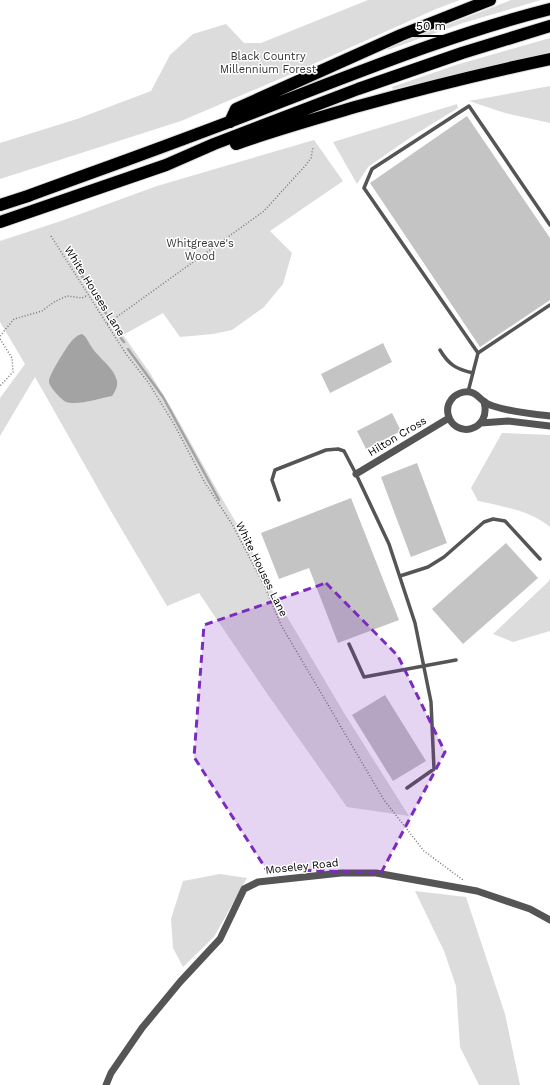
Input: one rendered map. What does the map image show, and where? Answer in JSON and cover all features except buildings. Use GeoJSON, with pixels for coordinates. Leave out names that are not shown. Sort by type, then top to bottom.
{"type":"FeatureCollection","features":[{"type":"Feature","properties":{"kind":"highway"},"geometry":{"type":"LineString","coordinates":[[230,122],[236,109],[401,35],[490,0]]}},
{"type":"Feature","properties":{"kind":"highway"},"geometry":{"type":"LineString","coordinates":[[0,205],[230,122],[444,41],[550,9]]}},
{"type":"Feature","properties":{"kind":"highway"},"geometry":{"type":"LineString","coordinates":[[166,165],[214,144],[358,89],[462,53],[550,26]]}},
{"type":"Feature","properties":{"kind":"highway"},"geometry":{"type":"LineString","coordinates":[[0,222],[166,165],[207,154],[282,129],[411,92],[494,71],[550,59]]}},
{"type":"Feature","properties":{"kind":"street"},"geometry":{"type":"LineString","coordinates":[[468,392],[480,397],[484,402],[486,413],[481,423],[476,427],[462,429],[453,424],[449,418],[448,407],[450,401],[459,394],[468,392]]}},
{"type":"Feature","properties":{"kind":"street"},"geometry":{"type":"LineString","coordinates":[[484,402],[512,411],[550,416]]}},
{"type":"Feature","properties":{"kind":"street","name":"Hilton Cross"},"geometry":{"type":"LineString","coordinates":[[356,474],[449,418]]}},
{"type":"Feature","properties":{"kind":"street"},"geometry":{"type":"LineString","coordinates":[[481,423],[508,421],[550,426]]}},
{"type":"Feature","properties":{"kind":"street","name":"Moseley Road"},"geometry":{"type":"LineString","coordinates":[[106,1085],[111,1073],[142,1028],[180,982],[220,939],[244,889],[258,882],[341,873],[376,874],[477,891],[530,909],[550,920]]}},
{"type":"Feature","properties":{"kind":"lane"},"geometry":{"type":"LineString","coordinates":[[478,353],[364,188],[372,169],[469,106],[550,225]]}},
{"type":"Feature","properties":{"kind":"lane"},"geometry":{"type":"LineString","coordinates":[[468,392],[478,353],[550,305]]}},
{"type":"Feature","properties":{"kind":"lane"},"geometry":{"type":"LineString","coordinates":[[440,350],[447,361],[460,370],[473,372]]}},
{"type":"Feature","properties":{"kind":"lane"},"geometry":{"type":"LineString","coordinates":[[279,500],[272,480],[275,470],[326,450],[338,449],[344,451],[389,544],[415,623],[431,702],[434,769],[406,788]]}},
{"type":"Feature","properties":{"kind":"lane"},"geometry":{"type":"LineString","coordinates":[[400,576],[428,567],[444,557],[484,522],[493,519],[505,521],[540,559]]}},
{"type":"Feature","properties":{"kind":"lane"},"geometry":{"type":"LineString","coordinates":[[349,644],[364,677],[456,660]]}},
{"type":"Feature","properties":{"kind":"path"},"geometry":{"type":"LineString","coordinates":[[107,324],[264,210],[305,166],[311,158],[313,147]]}},
{"type":"Feature","properties":{"kind":"path","name":"White Houses Lane"},"geometry":{"type":"LineString","coordinates":[[51,236],[126,354],[148,382],[174,424],[206,483],[232,524],[265,587],[281,625],[384,800],[424,851],[477,891]]}},
{"type":"Feature","properties":{"kind":"path"},"geometry":{"type":"LineString","coordinates":[[0,386],[13,372],[12,358],[0,338],[14,319],[42,311],[54,302],[67,296],[82,298],[88,294]]}},
{"type":"Feature","properties":{"kind":"highlighted area"},"geometry":{"type":"Polygon","coordinates":[[[326,583],[398,656],[445,752],[381,873],[266,869],[194,757],[204,625],[326,583]]]}},
{"type":"Feature","properties":{"kind":"green space","name":"Black Country Millennium Forest"},"geometry":{"type":"Polygon","coordinates":[[[368,0],[460,0],[436,9],[289,75],[181,121],[0,179],[0,143],[77,119],[151,91],[170,55],[193,34],[226,24],[244,43],[261,43],[368,0]]]}},
{"type":"Feature","properties":{"kind":"green space"},"geometry":{"type":"Polygon","coordinates":[[[511,0],[541,0],[463,23],[388,50],[387,48],[511,0]]]}},
{"type":"Feature","properties":{"kind":"green space"},"geometry":{"type":"Polygon","coordinates":[[[550,38],[550,52],[393,89],[392,87],[459,64],[550,38]]]}},
{"type":"Feature","properties":{"kind":"green space"},"geometry":{"type":"Polygon","coordinates":[[[550,86],[550,123],[505,113],[469,101],[550,86]]]}},
{"type":"Feature","properties":{"kind":"green space"},"geometry":{"type":"Polygon","coordinates":[[[457,104],[458,108],[414,135],[368,167],[357,184],[333,142],[457,104]]]}},
{"type":"Feature","properties":{"kind":"green space","name":"Whitgreave's Wood"},"geometry":{"type":"Polygon","coordinates":[[[314,140],[343,181],[270,231],[292,253],[283,284],[264,307],[232,330],[213,334],[180,337],[163,313],[123,335],[150,373],[173,411],[248,543],[276,598],[344,713],[409,816],[347,807],[266,692],[199,593],[167,606],[112,513],[35,377],[0,436],[0,398],[25,364],[0,322],[0,241],[61,221],[157,186],[314,140]]]}},
{"type":"Feature","properties":{"kind":"green space"},"geometry":{"type":"Polygon","coordinates":[[[502,433],[550,435],[550,527],[543,521],[525,513],[478,501],[471,488],[502,433]]]}},
{"type":"Feature","properties":{"kind":"green space"},"geometry":{"type":"Polygon","coordinates":[[[550,578],[550,631],[513,642],[493,634],[549,581],[550,578]]]}},
{"type":"Feature","properties":{"kind":"green space"},"geometry":{"type":"Polygon","coordinates":[[[220,874],[247,878],[214,937],[183,967],[173,948],[171,919],[183,881],[220,874]]]}},
{"type":"Feature","properties":{"kind":"green space"},"geometry":{"type":"Polygon","coordinates":[[[415,891],[466,897],[505,1014],[520,1085],[479,1085],[460,1047],[456,986],[444,951],[415,891]]]}},
{"type":"Feature","properties":{"kind":"shaded area"},"geometry":{"type":"Polygon","coordinates":[[[82,334],[113,371],[117,381],[117,387],[112,396],[71,403],[66,402],[59,396],[49,381],[58,362],[70,343],[75,337],[82,334]]]}},
{"type":"Feature","properties":{"kind":"waterway"},"geometry":{"type":"LineString","coordinates":[[72,263],[94,292],[117,333],[124,342]]}},
{"type":"Feature","properties":{"kind":"waterway"},"geometry":{"type":"LineString","coordinates":[[128,349],[163,397],[219,500]]}}]}
